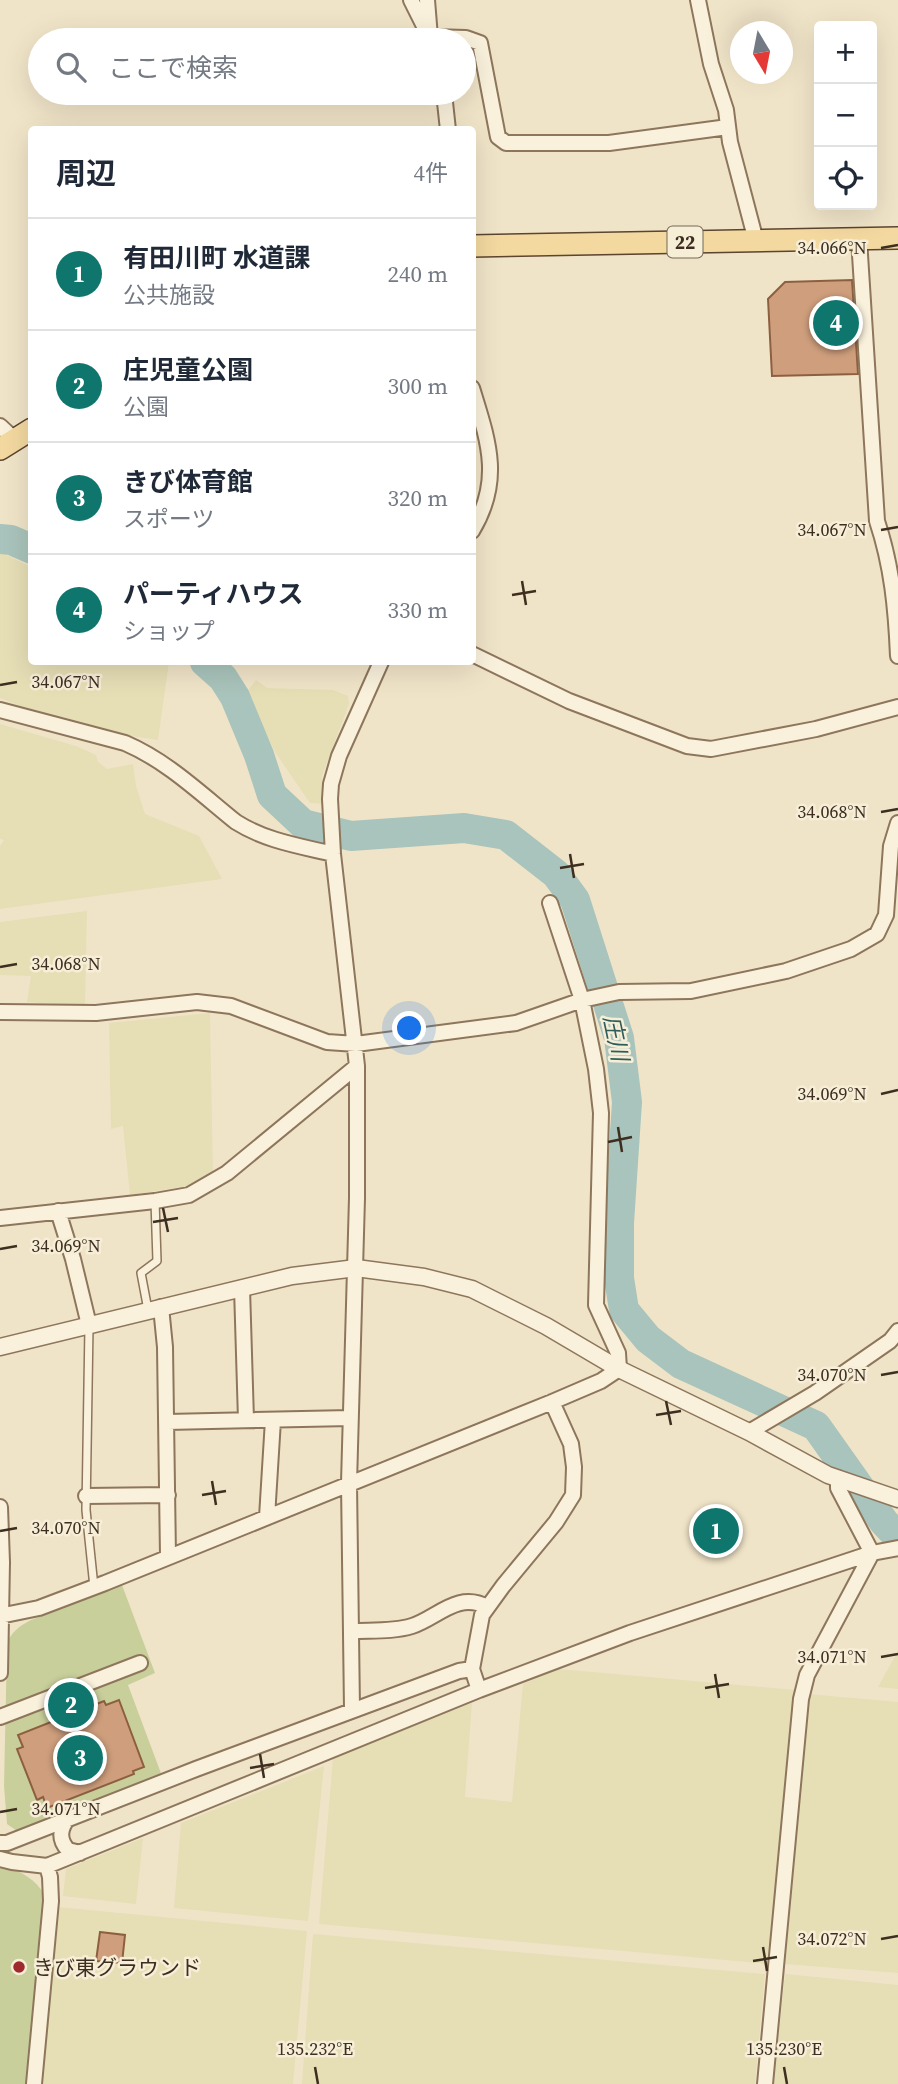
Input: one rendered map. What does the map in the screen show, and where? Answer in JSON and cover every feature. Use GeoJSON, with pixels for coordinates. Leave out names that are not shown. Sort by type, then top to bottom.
{"type":"FeatureCollection","features":[{"type":"Feature","properties":{"kind":"main road","name":"22"},"geometry":{"type":"LineString","coordinates":[[476,246],[898,238]]}},
{"type":"Feature","properties":{"kind":"street"},"geometry":{"type":"LineString","coordinates":[[411,0],[425,28]]}},
{"type":"Feature","properties":{"kind":"street"},"geometry":{"type":"LineString","coordinates":[[427,0],[429,28]]}},
{"type":"Feature","properties":{"kind":"street"},"geometry":{"type":"LineString","coordinates":[[698,0],[711,64],[726,110],[756,241]]}},
{"type":"Feature","properties":{"kind":"street"},"geometry":{"type":"LineString","coordinates":[[476,42],[480,43],[498,137],[506,143],[609,143],[728,127]]}},
{"type":"Feature","properties":{"kind":"street"},"geometry":{"type":"LineString","coordinates":[[445,105],[448,126]]}},
{"type":"Feature","properties":{"kind":"street"},"geometry":{"type":"LineString","coordinates":[[859,239],[877,521],[887,551],[895,596],[898,656]]}},
{"type":"Feature","properties":{"kind":"street"},"geometry":{"type":"LineString","coordinates":[[476,401],[489,442],[491,460],[488,498],[476,525]]}},
{"type":"Feature","properties":{"kind":"street"},"geometry":{"type":"LineString","coordinates":[[476,656],[569,701],[687,746],[711,749],[816,729],[898,707]]}},
{"type":"Feature","properties":{"kind":"street"},"geometry":{"type":"LineString","coordinates":[[352,1710],[349,1483],[356,1268],[357,1066],[330,807],[334,768],[380,665]]}},
{"type":"Feature","properties":{"kind":"street"},"geometry":{"type":"LineString","coordinates":[[0,710],[125,743],[158,759],[249,831],[333,854]]}},
{"type":"Feature","properties":{"kind":"street"},"geometry":{"type":"LineString","coordinates":[[0,1012],[96,1013],[197,1002],[214,1003],[231,1006],[327,1042],[356,1044],[516,1023],[582,1000],[619,992],[691,991],[786,971],[859,944],[877,934],[892,917],[891,846],[898,823]]}},
{"type":"Feature","properties":{"kind":"street"},"geometry":{"type":"LineString","coordinates":[[550,903],[582,1000],[596,1069],[601,1113],[596,1305],[618,1353],[619,1369]]}},
{"type":"Feature","properties":{"kind":"street"},"geometry":{"type":"LineString","coordinates":[[0,1218],[189,1195],[213,1183],[357,1066]]}},
{"type":"Feature","properties":{"kind":"street"},"geometry":{"type":"LineString","coordinates":[[58,1212],[74,1259],[89,1325]]}},
{"type":"Feature","properties":{"kind":"street"},"geometry":{"type":"LineString","coordinates":[[0,1347],[292,1276],[356,1268],[424,1277],[472,1289],[546,1326],[619,1369],[838,1478],[898,1499]]}},
{"type":"Feature","properties":{"kind":"street"},"geometry":{"type":"LineString","coordinates":[[242,1288],[246,1420]]}},
{"type":"Feature","properties":{"kind":"street"},"geometry":{"type":"LineString","coordinates":[[155,1309],[165,1347],[168,1557]]}},
{"type":"Feature","properties":{"kind":"street"},"geometry":{"type":"LineString","coordinates":[[749,1432],[815,1393],[890,1342],[898,1331]]}},
{"type":"Feature","properties":{"kind":"street"},"geometry":{"type":"LineString","coordinates":[[1,1616],[28,1612],[94,1587],[552,1402],[601,1381],[619,1369]]}},
{"type":"Feature","properties":{"kind":"street"},"geometry":{"type":"LineString","coordinates":[[479,1690],[472,1669],[479,1628],[487,1607],[556,1522],[573,1495],[574,1466],[571,1444],[552,1402]]}},
{"type":"Feature","properties":{"kind":"street"},"geometry":{"type":"LineString","coordinates":[[167,1422],[350,1418]]}},
{"type":"Feature","properties":{"kind":"street"},"geometry":{"type":"LineString","coordinates":[[267,1517],[273,1420]]}},
{"type":"Feature","properties":{"kind":"street"},"geometry":{"type":"LineString","coordinates":[[838,1478],[838,1488],[872,1553]]}},
{"type":"Feature","properties":{"kind":"street"},"geometry":{"type":"LineString","coordinates":[[86,1496],[167,1494]]}},
{"type":"Feature","properties":{"kind":"street"},"geometry":{"type":"LineString","coordinates":[[0,1507],[0,1673]]}},
{"type":"Feature","properties":{"kind":"street"},"geometry":{"type":"LineString","coordinates":[[0,1858],[47,1866],[479,1690],[630,1633],[872,1553],[898,1548]]}},
{"type":"Feature","properties":{"kind":"street"},"geometry":{"type":"LineString","coordinates":[[765,2084],[801,1699],[807,1675],[872,1553]]}},
{"type":"Feature","properties":{"kind":"street"},"geometry":{"type":"LineString","coordinates":[[352,1631],[411,1626],[461,1602],[487,1607]]}},
{"type":"Feature","properties":{"kind":"street"},"geometry":{"type":"LineString","coordinates":[[0,1717],[140,1663]]}},
{"type":"Feature","properties":{"kind":"street"},"geometry":{"type":"LineString","coordinates":[[0,1843],[7,1843],[352,1710],[459,1671],[472,1669]]}},
{"type":"Feature","properties":{"kind":"street"},"geometry":{"type":"LineString","coordinates":[[68,1818],[61,1830],[64,1845],[68,1850],[80,1853]]}},
{"type":"Feature","properties":{"kind":"street"},"geometry":{"type":"LineString","coordinates":[[34,2084],[51,1901],[47,1866]]}},
{"type":"Feature","properties":{"kind":"lane"},"geometry":{"type":"LineString","coordinates":[[155,1201],[157,1261],[141,1273],[155,1309]]}},
{"type":"Feature","properties":{"kind":"lane"},"geometry":{"type":"LineString","coordinates":[[89,1325],[86,1496],[94,1587]]}},
{"type":"Feature","properties":{"kind":"shaded area"},"geometry":{"type":"Polygon","coordinates":[[[0,552],[28,566],[28,665],[169,665],[158,740],[71,727],[0,698],[0,552]]]}},
{"type":"Feature","properties":{"kind":"shaded area"},"geometry":{"type":"Polygon","coordinates":[[[256,680],[267,688],[333,690],[348,696],[349,704],[322,776],[324,804],[310,803],[275,752],[246,693],[256,680]]]}},
{"type":"Feature","properties":{"kind":"shaded area"},"geometry":{"type":"Polygon","coordinates":[[[0,724],[76,746],[96,755],[98,762],[107,769],[133,764],[136,786],[145,814],[199,836],[222,879],[0,909],[0,846],[4,840],[0,839],[0,724]]]}},
{"type":"Feature","properties":{"kind":"shaded area"},"geometry":{"type":"Polygon","coordinates":[[[87,911],[85,1006],[27,1002],[31,976],[0,975],[0,922],[87,911]]]}},
{"type":"Feature","properties":{"kind":"shaded area"},"geometry":{"type":"Polygon","coordinates":[[[210,1013],[213,1175],[194,1185],[130,1195],[123,1126],[111,1129],[109,1023],[210,1013]]]}},
{"type":"Feature","properties":{"kind":"shaded area"},"geometry":{"type":"Polygon","coordinates":[[[898,1651],[898,1689],[878,1687],[898,1651]]]}},
{"type":"Feature","properties":{"kind":"shaded area"},"geometry":{"type":"Polygon","coordinates":[[[559,1669],[796,1690],[771,1964],[319,1924],[333,1758],[472,1703],[465,1797],[512,1802],[523,1684],[559,1669]]]}},
{"type":"Feature","properties":{"kind":"shaded area"},"geometry":{"type":"Polygon","coordinates":[[[808,1694],[898,1702],[898,1973],[784,1964],[808,1694]]]}},
{"type":"Feature","properties":{"kind":"shaded area"},"geometry":{"type":"Polygon","coordinates":[[[324,1766],[308,1921],[174,1908],[181,1823],[324,1766]]]}},
{"type":"Feature","properties":{"kind":"shaded area"},"geometry":{"type":"Polygon","coordinates":[[[143,1838],[136,1904],[63,1896],[66,1869],[143,1838]]]}},
{"type":"Feature","properties":{"kind":"shaded area"},"geometry":{"type":"Polygon","coordinates":[[[57,1907],[307,1931],[293,2084],[42,2084],[57,1907]]]}},
{"type":"Feature","properties":{"kind":"shaded area"},"geometry":{"type":"Polygon","coordinates":[[[313,1934],[765,1974],[755,2084],[302,2084],[313,1934]]]}},
{"type":"Feature","properties":{"kind":"shaded area"},"geometry":{"type":"Polygon","coordinates":[[[785,1974],[898,1985],[898,2084],[774,2084],[785,1974]]]}},
{"type":"Feature","properties":{"kind":"green space"},"geometry":{"type":"Polygon","coordinates":[[[122,1585],[155,1673],[128,1685],[162,1776],[20,1833],[7,1824],[4,1786],[8,1640],[16,1630],[31,1620],[122,1585]]]}},
{"type":"Feature","properties":{"kind":"green space","name":"きび東グラウンド"},"geometry":{"type":"Polygon","coordinates":[[[0,1866],[27,1876],[46,1898],[28,2084],[0,2084],[0,1866]]]}},
{"type":"Feature","properties":{"kind":"building"},"geometry":{"type":"Polygon","coordinates":[[[852,280],[858,374],[772,376],[768,299],[785,282],[852,280]]]}},
{"type":"Feature","properties":{"kind":"building"},"geometry":{"type":"Polygon","coordinates":[[[119,1700],[144,1767],[133,1771],[134,1774],[47,1808],[43,1797],[37,1800],[17,1749],[23,1747],[18,1735],[104,1701],[106,1705],[119,1700]]]}},
{"type":"Feature","properties":{"kind":"building"},"geometry":{"type":"Polygon","coordinates":[[[100,1932],[125,1935],[122,1963],[96,1961],[100,1932]]]}},
{"type":"Feature","properties":{"kind":"waterway","name":"庄川"},"geometry":{"type":"LineString","coordinates":[[0,539],[11,540],[28,547]]}},
{"type":"Feature","properties":{"kind":"waterway","name":"庄川"},"geometry":{"type":"LineString","coordinates":[[208,665],[223,678],[235,697],[272,795],[303,824],[351,836],[464,828],[506,835],[556,874],[575,900],[619,1038],[627,1102],[619,1223],[619,1278],[624,1310],[648,1339],[681,1364],[816,1426],[884,1522],[898,1537]]}},
{"type":"Feature","properties":{"kind":"place","name":"パーティハウス"},"geometry":{"type":"Point","coordinates":[836,323]}},
{"type":"Feature","properties":{"kind":"place","name":"有田川町 水道課"},"geometry":{"type":"Point","coordinates":[716,1531]}},
{"type":"Feature","properties":{"kind":"place","name":"庄児童公園"},"geometry":{"type":"Point","coordinates":[71,1705]}},
{"type":"Feature","properties":{"kind":"place","name":"きび体育館"},"geometry":{"type":"Point","coordinates":[80,1758]}},
{"type":"Feature","properties":{"kind":"place","name":"きび東グラウンド"},"geometry":{"type":"Point","coordinates":[19,1967]}}]}
